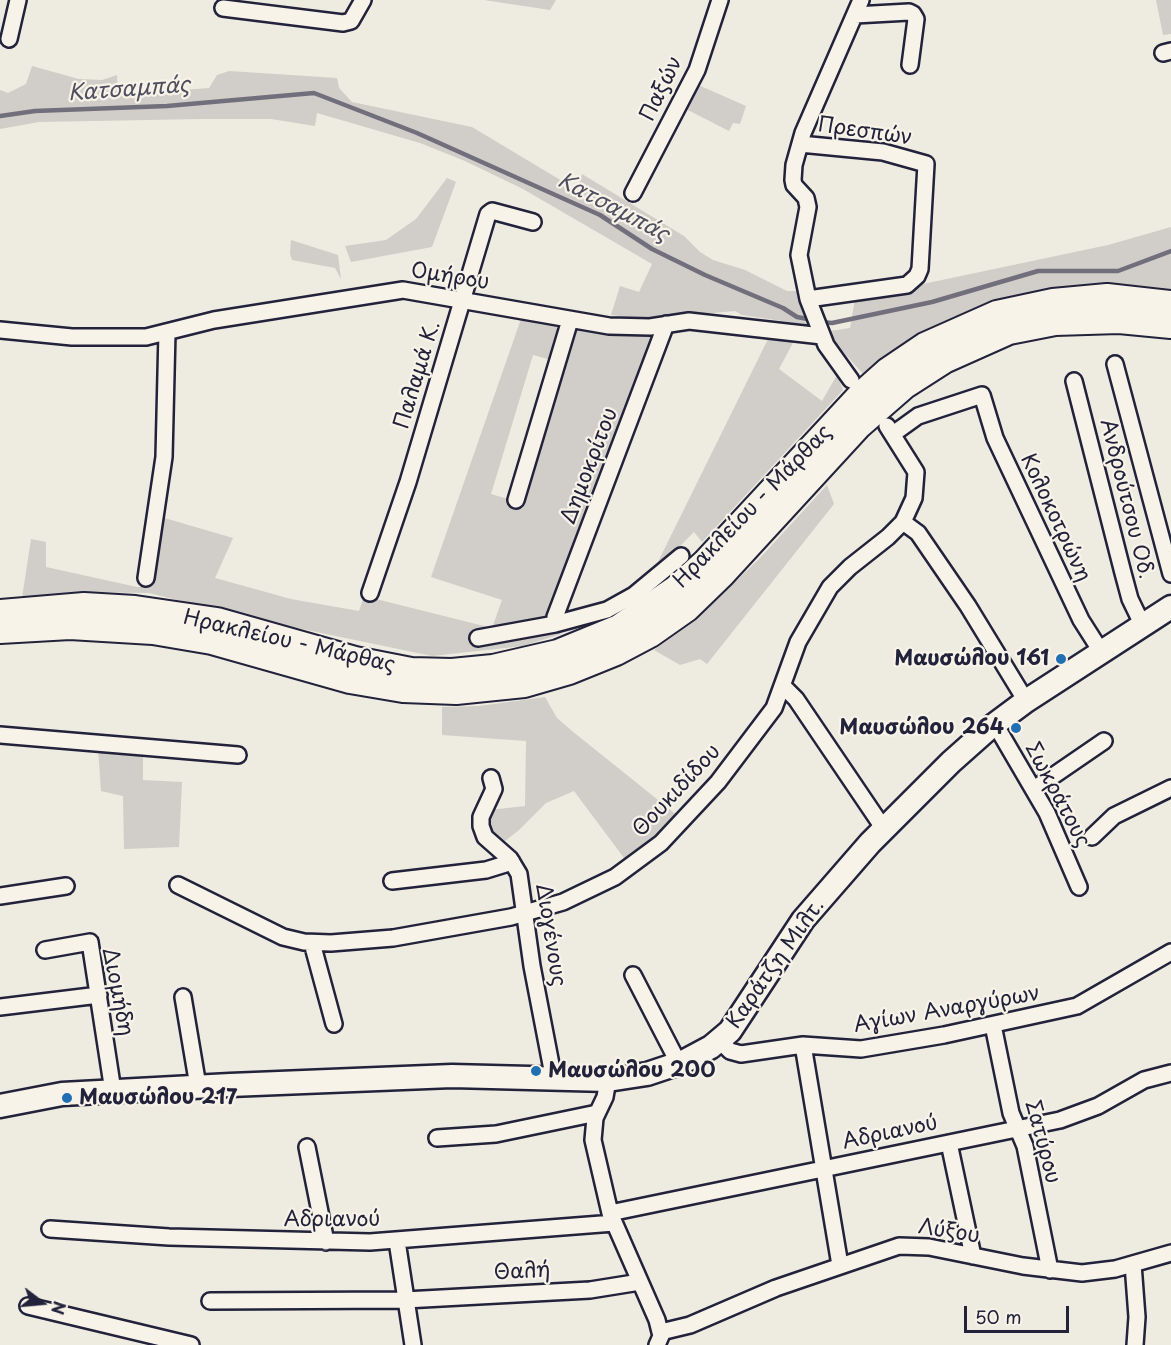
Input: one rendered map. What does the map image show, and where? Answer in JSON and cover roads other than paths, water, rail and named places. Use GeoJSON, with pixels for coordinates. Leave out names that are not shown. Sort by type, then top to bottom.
{"type":"FeatureCollection","features":[{"type":"Feature","properties":{"kind":"main road","name":"Ηρακλείου - Μάρθας"},"geometry":{"type":"LineString","coordinates":[[0,613],[84,606],[135,609],[217,621],[355,660],[411,671],[452,672],[484,669],[558,653],[619,628],[676,590],[705,563],[860,396],[888,370],[925,346],[979,320],[1042,304],[1107,297],[1171,304]]}},
{"type":"Feature","properties":{"kind":"main road","name":"Ηρακλείου - Μάρθας"},"geometry":{"type":"LineString","coordinates":[[0,630],[70,626],[153,631],[212,641],[350,680],[403,690],[472,690],[524,684],[569,671],[616,652],[650,634],[687,608],[721,575],[858,426],[905,385],[944,360],[1009,331],[1055,322],[1110,319],[1171,325]]}},
{"type":"Feature","properties":{"kind":"street"},"geometry":{"type":"LineString","coordinates":[[9,39],[18,0]]}},
{"type":"Feature","properties":{"kind":"street"},"geometry":{"type":"LineString","coordinates":[[223,8],[343,23],[351,21],[363,0]]}},
{"type":"Feature","properties":{"kind":"street","name":"Παξών"},"geometry":{"type":"LineString","coordinates":[[633,194],[697,70],[720,0]]}},
{"type":"Feature","properties":{"kind":"street"},"geometry":{"type":"LineString","coordinates":[[851,380],[821,332],[809,303],[799,255],[808,207],[806,198],[793,180],[794,165],[800,144],[861,0]]}},
{"type":"Feature","properties":{"kind":"street"},"geometry":{"type":"LineString","coordinates":[[855,15],[909,12],[913,14],[915,19],[910,66]]}},
{"type":"Feature","properties":{"kind":"street","name":"Πρεσπών"},"geometry":{"type":"LineString","coordinates":[[800,144],[884,152],[924,162],[920,269],[917,276],[908,285],[809,303]]}},
{"type":"Feature","properties":{"kind":"street","name":"Παλαμά Κ."},"geometry":{"type":"LineString","coordinates":[[370,593],[408,482],[489,211],[533,222]]}},
{"type":"Feature","properties":{"kind":"street","name":"Ομήρου"},"geometry":{"type":"LineString","coordinates":[[0,330],[72,337],[146,338],[214,320],[395,290],[570,320],[629,326],[689,321],[821,332]]}},
{"type":"Feature","properties":{"kind":"street"},"geometry":{"type":"LineString","coordinates":[[516,500],[570,320]]}},
{"type":"Feature","properties":{"kind":"street","name":"Δημοκρίτου"},"geometry":{"type":"LineString","coordinates":[[555,624],[559,606],[666,324]]}},
{"type":"Feature","properties":{"kind":"street"},"geometry":{"type":"LineString","coordinates":[[146,578],[164,457],[167,332]]}},
{"type":"Feature","properties":{"kind":"street"},"geometry":{"type":"LineString","coordinates":[[1115,364],[1171,574]]}},
{"type":"Feature","properties":{"kind":"street","name":"Ανδρούτσου Οδ."},"geometry":{"type":"LineString","coordinates":[[1074,381],[1125,582],[1143,626]]}},
{"type":"Feature","properties":{"kind":"street","name":"Θουκιδίδου"},"geometry":{"type":"LineString","coordinates":[[178,885],[293,940],[312,943],[349,943],[393,938],[525,914],[563,902],[605,882],[661,843],[736,759],[769,716],[783,686],[798,642],[830,588],[850,567],[903,522],[914,498],[917,477],[912,462],[890,430],[918,416],[982,395]]}},
{"type":"Feature","properties":{"kind":"street","name":"Κολοκοτρώνη"},"geometry":{"type":"LineString","coordinates":[[982,395],[993,434],[1004,459],[1076,610],[1102,653]]}},
{"type":"Feature","properties":{"kind":"street"},"geometry":{"type":"LineString","coordinates":[[903,522],[918,533],[1026,701]]}},
{"type":"Feature","properties":{"kind":"street"},"geometry":{"type":"LineString","coordinates":[[478,638],[555,624],[607,610],[634,595],[681,556]]}},
{"type":"Feature","properties":{"kind":"street","name":"Καράτζη Μιλτ."},"geometry":{"type":"LineString","coordinates":[[0,1106],[50,1096],[198,1086],[452,1076],[608,1080],[647,1074],[679,1064],[720,1041],[738,1022],[803,920],[884,829],[951,762],[1026,701],[1171,607]]}},
{"type":"Feature","properties":{"kind":"street"},"geometry":{"type":"LineString","coordinates":[[783,686],[796,699],[884,829]]}},
{"type":"Feature","properties":{"kind":"street","name":"Σωκράτους"},"geometry":{"type":"LineString","coordinates":[[995,724],[1034,789],[1079,887]]}},
{"type":"Feature","properties":{"kind":"street"},"geometry":{"type":"LineString","coordinates":[[0,735],[238,755]]}},
{"type":"Feature","properties":{"kind":"street"},"geometry":{"type":"LineString","coordinates":[[1034,789],[1104,741]]}},
{"type":"Feature","properties":{"kind":"street","name":"Διογένους"},"geometry":{"type":"LineString","coordinates":[[490,778],[494,789],[481,817],[481,826],[486,837],[512,862],[519,874],[554,1080]]}},
{"type":"Feature","properties":{"kind":"street"},"geometry":{"type":"LineString","coordinates":[[1092,837],[1107,820],[1171,788]]}},
{"type":"Feature","properties":{"kind":"street"},"geometry":{"type":"LineString","coordinates":[[392,881],[486,870],[512,862]]}},
{"type":"Feature","properties":{"kind":"street"},"geometry":{"type":"LineString","coordinates":[[0,896],[66,886]]}},
{"type":"Feature","properties":{"kind":"street","name":"Διομήδη"},"geometry":{"type":"LineString","coordinates":[[45,950],[90,942],[113,1090]]}},
{"type":"Feature","properties":{"kind":"street"},"geometry":{"type":"LineString","coordinates":[[312,943],[334,1024]]}},
{"type":"Feature","properties":{"kind":"street","name":"Αγίων Αναργύρων"},"geometry":{"type":"LineString","coordinates":[[720,1041],[730,1051],[741,1054],[803,1045],[861,1049],[993,1025],[1077,1006],[1171,952]]}},
{"type":"Feature","properties":{"kind":"street"},"geometry":{"type":"LineString","coordinates":[[633,975],[679,1064]]}},
{"type":"Feature","properties":{"kind":"street"},"geometry":{"type":"LineString","coordinates":[[0,1007],[99,995]]}},
{"type":"Feature","properties":{"kind":"street"},"geometry":{"type":"LineString","coordinates":[[183,997],[198,1086]]}},
{"type":"Feature","properties":{"kind":"street","name":"Σατύρου"},"geometry":{"type":"LineString","coordinates":[[993,1025],[1011,1113],[1024,1146],[1050,1270]]}},
{"type":"Feature","properties":{"kind":"street"},"geometry":{"type":"LineString","coordinates":[[803,1045],[840,1265]]}},
{"type":"Feature","properties":{"kind":"street","name":"Αδριανού"},"geometry":{"type":"LineString","coordinates":[[50,1229],[326,1242],[398,1241],[612,1218],[824,1168],[1018,1129],[1079,1114],[1144,1080],[1171,1073]]}},
{"type":"Feature","properties":{"kind":"street"},"geometry":{"type":"LineString","coordinates":[[608,1080],[605,1097],[597,1113],[592,1140],[612,1218],[640,1281],[659,1338]]}},
{"type":"Feature","properties":{"kind":"street"},"geometry":{"type":"LineString","coordinates":[[437,1138],[496,1134],[597,1113]]}},
{"type":"Feature","properties":{"kind":"street"},"geometry":{"type":"LineString","coordinates":[[949,1143],[973,1256]]}},
{"type":"Feature","properties":{"kind":"street"},"geometry":{"type":"LineString","coordinates":[[307,1147],[326,1242]]}},
{"type":"Feature","properties":{"kind":"street"},"geometry":{"type":"LineString","coordinates":[[398,1241],[413,1345]]}},
{"type":"Feature","properties":{"kind":"street","name":"Λύξου"},"geometry":{"type":"LineString","coordinates":[[659,1338],[751,1298],[840,1265],[905,1245],[1050,1270],[1092,1273],[1171,1253]]}},
{"type":"Feature","properties":{"kind":"street"},"geometry":{"type":"LineString","coordinates":[[1133,1264],[1137,1317],[1135,1345]]}},
{"type":"Feature","properties":{"kind":"street","name":"Θαλή"},"geometry":{"type":"LineString","coordinates":[[210,1301],[405,1300],[598,1289],[640,1281]]}},
{"type":"Feature","properties":{"kind":"street"},"geometry":{"type":"LineString","coordinates":[[28,1306],[191,1345]]}},
{"type":"Feature","properties":{"kind":"waterway","name":"Κατσαμπάς"},"geometry":{"type":"LineString","coordinates":[[0,116],[35,111],[167,106],[314,93],[417,133],[600,215],[652,249],[705,275],[783,308],[797,317],[813,320]]}},
{"type":"Feature","properties":{"kind":"waterway","name":"Κατσαμπάς"},"geometry":{"type":"LineString","coordinates":[[821,322],[832,323],[932,302],[1038,271],[1118,271],[1171,251]]}},
{"type":"Feature","properties":{"kind":"place","name":"Μαυσώλου 161"},"geometry":{"type":"Point","coordinates":[1061,659]}},
{"type":"Feature","properties":{"kind":"place","name":"Μαυσώλου 264"},"geometry":{"type":"Point","coordinates":[1016,728]}},
{"type":"Feature","properties":{"kind":"place","name":"Μαυσώλου 200"},"geometry":{"type":"Point","coordinates":[536,1071]}},
{"type":"Feature","properties":{"kind":"place","name":"Μαυσώλου 217"},"geometry":{"type":"Point","coordinates":[67,1098]}}]}
